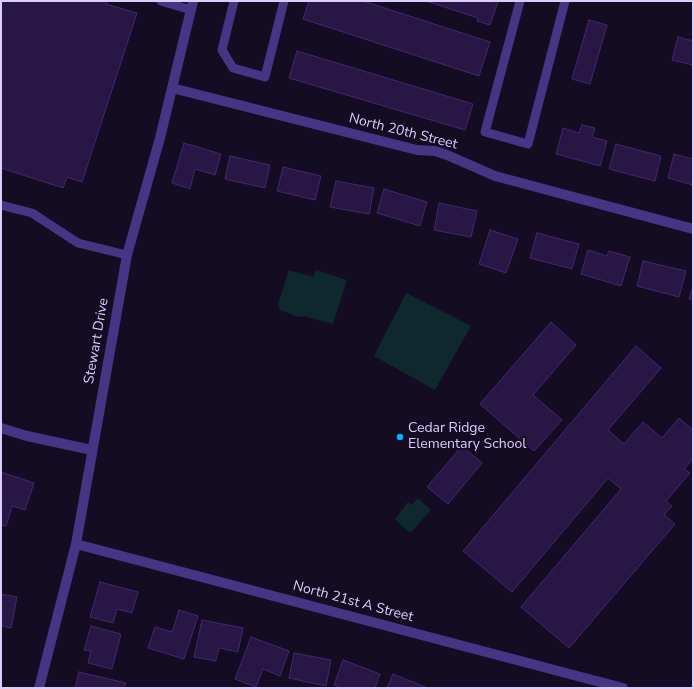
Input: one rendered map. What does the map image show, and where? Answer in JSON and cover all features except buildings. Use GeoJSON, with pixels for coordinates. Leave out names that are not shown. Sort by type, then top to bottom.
{"type":"FeatureCollection","features":[{"type":"Feature","properties":{"kind":"street","name":"Stewart Drive"},"geometry":{"type":"LineString","coordinates":[[39,688],[76,544],[127,255],[160,138],[192,5]]}},
{"type":"Feature","properties":{"kind":"street","name":"North 20th Street"},"geometry":{"type":"LineString","coordinates":[[172,88],[417,150],[441,153],[495,176],[693,229]]}},
{"type":"Feature","properties":{"kind":"street"},"geometry":{"type":"LineString","coordinates":[[1,428],[27,436],[92,450]]}},
{"type":"Feature","properties":{"kind":"street","name":"North 21st A Street"},"geometry":{"type":"LineString","coordinates":[[76,544],[623,688]]}},
{"type":"Feature","properties":{"kind":"lane"},"geometry":{"type":"LineString","coordinates":[[161,1],[192,5]]}},
{"type":"Feature","properties":{"kind":"lane"},"geometry":{"type":"LineString","coordinates":[[234,1],[222,50],[233,68],[265,77],[284,1]]}},
{"type":"Feature","properties":{"kind":"lane"},"geometry":{"type":"LineString","coordinates":[[520,1],[484,132],[528,144],[565,1]]}},
{"type":"Feature","properties":{"kind":"lane"},"geometry":{"type":"LineString","coordinates":[[1,205],[32,213],[78,243],[127,255]]}},
{"type":"Feature","properties":{"kind":"green space"},"geometry":{"type":"Polygon","coordinates":[[[289,270],[313,277],[316,270],[347,280],[333,324],[304,316],[298,317],[280,310],[278,304],[289,270]]]}},
{"type":"Feature","properties":{"kind":"green space"},"geometry":{"type":"Polygon","coordinates":[[[406,293],[471,326],[435,390],[374,356],[406,293]]]}},
{"type":"Feature","properties":{"kind":"green space"},"geometry":{"type":"Polygon","coordinates":[[[418,498],[431,510],[410,533],[395,519],[408,502],[412,505],[418,498]]]}},
{"type":"Feature","properties":{"kind":"place","name":"Cedar Ridge Elementary School"},"geometry":{"type":"Point","coordinates":[400,437]}}]}
